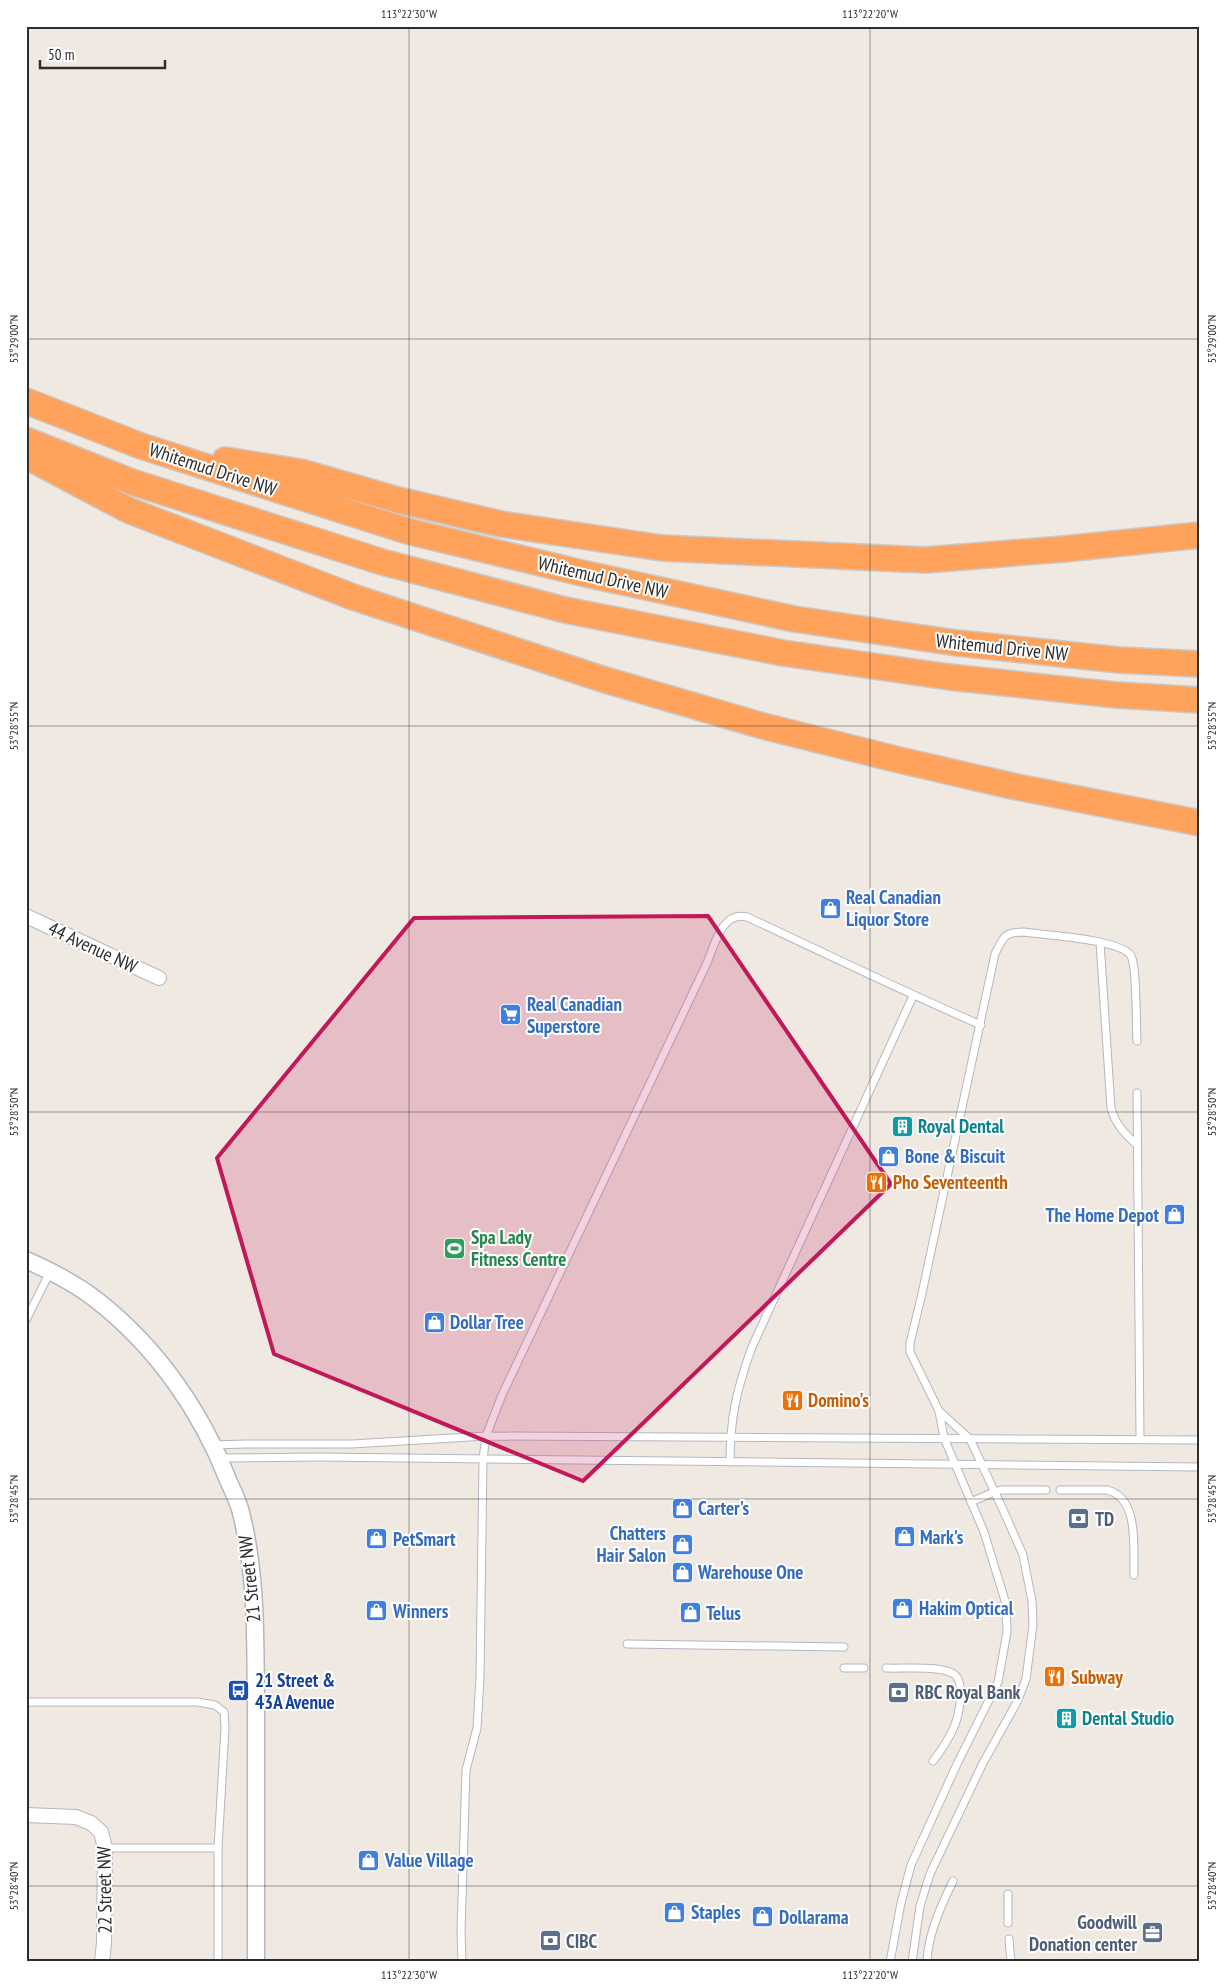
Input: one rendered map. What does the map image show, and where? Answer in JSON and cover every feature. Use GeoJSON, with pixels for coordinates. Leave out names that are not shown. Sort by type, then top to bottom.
{"type":"FeatureCollection","features":[{"type":"Feature","properties":{"kind":"highway","name":"Whitemud Drive NW"},"geometry":{"type":"LineString","coordinates":[[26,401],[141,446],[407,531],[586,574],[794,619],[957,643],[1119,660],[1200,664]]}},
{"type":"Feature","properties":{"kind":"highway","name":"Whitemud Drive NW"},"geometry":{"type":"LineString","coordinates":[[26,440],[132,482],[382,562],[565,610],[783,653],[949,678],[1116,695],[1200,700]]}},
{"type":"Feature","properties":{"kind":"highway"},"geometry":{"type":"LineString","coordinates":[[141,446],[301,472],[398,500],[501,524],[662,548],[925,560],[1064,549],[1200,535]]}},
{"type":"Feature","properties":{"kind":"highway"},"geometry":{"type":"LineString","coordinates":[[26,456],[137,514],[353,597],[602,678],[763,726],[886,757],[1012,786],[1200,822]]}},
{"type":"Feature","properties":{"kind":"highway"},"geometry":{"type":"LineString","coordinates":[[1064,549],[1200,544]]}},
{"type":"Feature","properties":{"kind":"street","name":"44 Avenue NW"},"geometry":{"type":"LineString","coordinates":[[26,916],[160,978]]}},
{"type":"Feature","properties":{"kind":"street","name":"21 Street NW"},"geometry":{"type":"LineString","coordinates":[[26,1260],[50,1271],[97,1300],[155,1355],[191,1406],[217,1452],[240,1508],[250,1558],[255,1618],[256,1962]]}},
{"type":"Feature","properties":{"kind":"street","name":"22 Street NW"},"geometry":{"type":"LineString","coordinates":[[26,1815],[76,1817],[91,1823],[101,1832],[105,1848],[102,1962]]}},
{"type":"Feature","properties":{"kind":"lane"},"geometry":{"type":"LineString","coordinates":[[462,1962],[461,1932],[466,1770],[477,1728],[480,1678],[483,1459],[486,1436],[502,1395],[721,930],[726,921],[737,917],[747,917],[913,996],[981,1025]]}},
{"type":"Feature","properties":{"kind":"lane"},"geometry":{"type":"LineString","coordinates":[[890,1962],[900,1903],[911,1865],[958,1762],[998,1682],[1007,1632],[1006,1604],[984,1532],[944,1438],[939,1411],[910,1352],[910,1343],[995,954],[1006,935],[1012,932],[1023,932],[1100,942],[1122,948],[1131,956],[1134,969],[1136,1041]]}},
{"type":"Feature","properties":{"kind":"lane"},"geometry":{"type":"LineString","coordinates":[[1100,942],[1111,1108],[1113,1117],[1123,1132],[1137,1145]]}},
{"type":"Feature","properties":{"kind":"lane"},"geometry":{"type":"LineString","coordinates":[[730,1462],[730,1437],[735,1398],[752,1347],[913,996]]}},
{"type":"Feature","properties":{"kind":"lane"},"geometry":{"type":"LineString","coordinates":[[1137,1093],[1140,1440]]}},
{"type":"Feature","properties":{"kind":"lane"},"geometry":{"type":"LineString","coordinates":[[26,1320],[50,1271]]}},
{"type":"Feature","properties":{"kind":"lane"},"geometry":{"type":"LineString","coordinates":[[912,1962],[920,1906],[930,1874],[983,1763],[1017,1702],[1026,1679],[1033,1625],[1029,1577],[1023,1555],[970,1439],[939,1411]]}},
{"type":"Feature","properties":{"kind":"lane"},"geometry":{"type":"LineString","coordinates":[[217,1452],[246,1444],[352,1444],[486,1436],[1200,1440]]}},
{"type":"Feature","properties":{"kind":"lane"},"geometry":{"type":"LineString","coordinates":[[217,1452],[261,1457],[1200,1467]]}},
{"type":"Feature","properties":{"kind":"lane"},"geometry":{"type":"LineString","coordinates":[[971,1502],[994,1492],[1046,1490]]}},
{"type":"Feature","properties":{"kind":"lane"},"geometry":{"type":"LineString","coordinates":[[1060,1490],[1107,1490],[1124,1500],[1130,1513],[1134,1575]]}},
{"type":"Feature","properties":{"kind":"lane"},"geometry":{"type":"LineString","coordinates":[[627,1644],[844,1648]]}},
{"type":"Feature","properties":{"kind":"lane"},"geometry":{"type":"LineString","coordinates":[[844,1668],[864,1668]]}},
{"type":"Feature","properties":{"kind":"lane"},"geometry":{"type":"LineString","coordinates":[[886,1668],[922,1668],[945,1671],[954,1674],[959,1679],[961,1687],[960,1705],[954,1727],[933,1761]]}},
{"type":"Feature","properties":{"kind":"lane"},"geometry":{"type":"LineString","coordinates":[[26,1702],[197,1702],[215,1705],[224,1712],[225,1728],[218,1848],[218,1962]]}},
{"type":"Feature","properties":{"kind":"lane"},"geometry":{"type":"LineString","coordinates":[[105,1848],[218,1848]]}},
{"type":"Feature","properties":{"kind":"lane"},"geometry":{"type":"LineString","coordinates":[[927,1962],[931,1938],[953,1881]]}},
{"type":"Feature","properties":{"kind":"lane"},"geometry":{"type":"LineString","coordinates":[[1008,1894],[1008,1922]]}},
{"type":"Feature","properties":{"kind":"lane"},"geometry":{"type":"LineString","coordinates":[[1009,1939],[1011,1962]]}},
{"type":"Feature","properties":{"kind":"highlighted area"},"geometry":{"type":"Polygon","coordinates":[[[708,916],[891,1184],[583,1481],[274,1354],[217,1158],[414,918],[708,916]]]}},
{"type":"Feature","properties":{"kind":"place","name":"Real Canadian Liquor Store"},"geometry":{"type":"Point","coordinates":[830,908]}},
{"type":"Feature","properties":{"kind":"place","name":"Real Canadian Superstore"},"geometry":{"type":"Point","coordinates":[511,1015]}},
{"type":"Feature","properties":{"kind":"place","name":"Royal Dental"},"geometry":{"type":"Point","coordinates":[902,1126]}},
{"type":"Feature","properties":{"kind":"place","name":"Bone & Biscuit"},"geometry":{"type":"Point","coordinates":[889,1156]}},
{"type":"Feature","properties":{"kind":"place","name":"Pho Seventeenth"},"geometry":{"type":"Point","coordinates":[877,1182]}},
{"type":"Feature","properties":{"kind":"place","name":"The Home Depot"},"geometry":{"type":"Point","coordinates":[1175,1215]}},
{"type":"Feature","properties":{"kind":"place","name":"Spa Lady Fitness Centre"},"geometry":{"type":"Point","coordinates":[455,1248]}},
{"type":"Feature","properties":{"kind":"place","name":"Dollar Tree"},"geometry":{"type":"Point","coordinates":[434,1322]}},
{"type":"Feature","properties":{"kind":"place","name":"Domino's"},"geometry":{"type":"Point","coordinates":[792,1400]}},
{"type":"Feature","properties":{"kind":"place","name":"Carter's"},"geometry":{"type":"Point","coordinates":[682,1508]}},
{"type":"Feature","properties":{"kind":"place","name":"TD"},"geometry":{"type":"Point","coordinates":[1079,1519]}},
{"type":"Feature","properties":{"kind":"place","name":"Mark's"},"geometry":{"type":"Point","coordinates":[904,1537]}},
{"type":"Feature","properties":{"kind":"place","name":"PetSmart"},"geometry":{"type":"Point","coordinates":[377,1539]}},
{"type":"Feature","properties":{"kind":"place","name":"Chatters Hair Salon"},"geometry":{"type":"Point","coordinates":[682,1544]}},
{"type":"Feature","properties":{"kind":"place","name":"Warehouse One"},"geometry":{"type":"Point","coordinates":[682,1572]}},
{"type":"Feature","properties":{"kind":"place","name":"Hakim Optical"},"geometry":{"type":"Point","coordinates":[903,1608]}},
{"type":"Feature","properties":{"kind":"place","name":"Winners"},"geometry":{"type":"Point","coordinates":[377,1611]}},
{"type":"Feature","properties":{"kind":"place","name":"Telus"},"geometry":{"type":"Point","coordinates":[690,1613]}},
{"type":"Feature","properties":{"kind":"place","name":"Subway"},"geometry":{"type":"Point","coordinates":[1055,1677]}},
{"type":"Feature","properties":{"kind":"place","name":"21 Street & 43A Avenue"},"geometry":{"type":"Point","coordinates":[239,1691]}},
{"type":"Feature","properties":{"kind":"place","name":"RBC Royal Bank"},"geometry":{"type":"Point","coordinates":[899,1692]}},
{"type":"Feature","properties":{"kind":"place","name":"Dental Studio"},"geometry":{"type":"Point","coordinates":[1066,1718]}},
{"type":"Feature","properties":{"kind":"place","name":"Value Village"},"geometry":{"type":"Point","coordinates":[369,1860]}},
{"type":"Feature","properties":{"kind":"place","name":"Staples"},"geometry":{"type":"Point","coordinates":[675,1912]}},
{"type":"Feature","properties":{"kind":"place","name":"Dollarama"},"geometry":{"type":"Point","coordinates":[763,1917]}},
{"type":"Feature","properties":{"kind":"place","name":"Goodwill Donation center"},"geometry":{"type":"Point","coordinates":[1153,1933]}},
{"type":"Feature","properties":{"kind":"place","name":"CIBC"},"geometry":{"type":"Point","coordinates":[550,1941]}}]}
